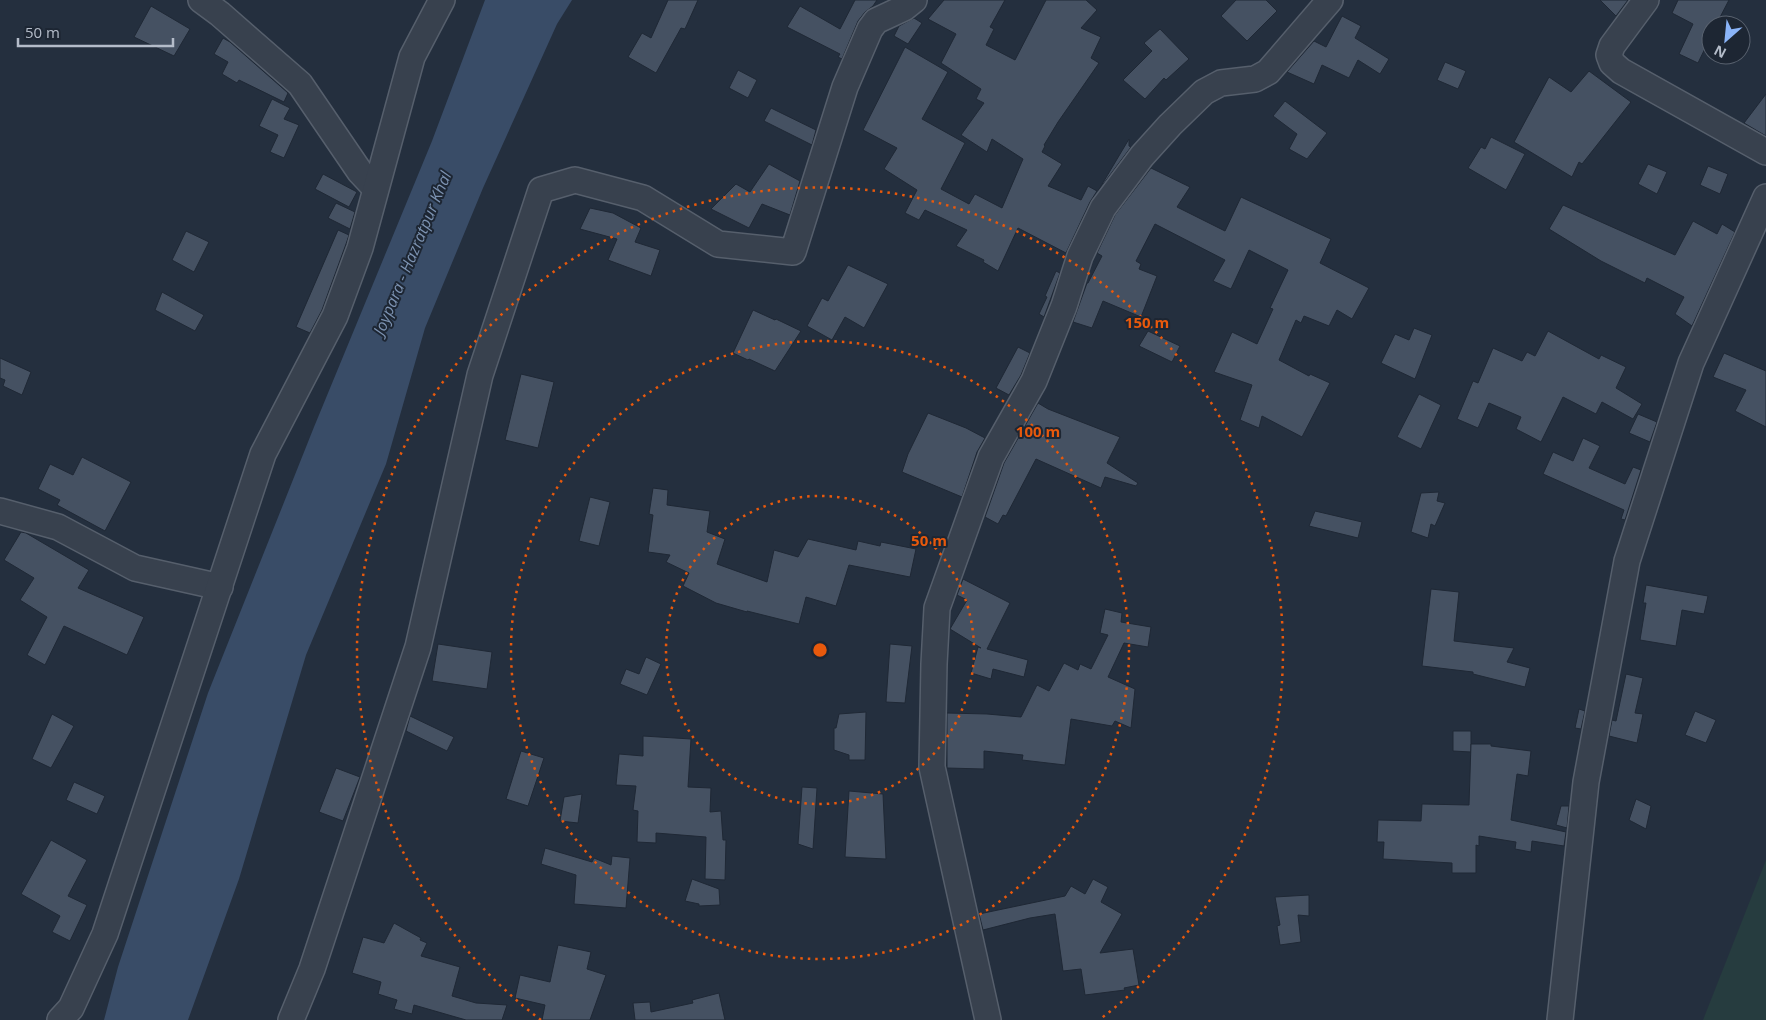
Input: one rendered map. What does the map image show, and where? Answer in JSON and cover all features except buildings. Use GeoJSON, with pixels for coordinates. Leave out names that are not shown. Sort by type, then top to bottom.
{"type":"FeatureCollection","features":[{"type":"Feature","properties":{"kind":"street"},"geometry":{"type":"LineString","coordinates":[[201,0],[220,14],[300,84],[360,172],[376,188]]}},
{"type":"Feature","properties":{"kind":"street"},"geometry":{"type":"LineString","coordinates":[[60,1020],[72,1008],[105,934],[264,454],[335,316],[360,248],[412,57],[442,0]]}},
{"type":"Feature","properties":{"kind":"street"},"geometry":{"type":"LineString","coordinates":[[291,1020],[312,969],[418,647],[480,375],[541,190],[575,180],[643,198],[718,244],[793,252],[845,87],[870,29],[876,21],[904,8],[914,0]]}},
{"type":"Feature","properties":{"kind":"street"},"geometry":{"type":"LineString","coordinates":[[988,1020],[932,767],[937,608],[990,457],[1034,381],[1064,306],[1080,256],[1103,208],[1142,156],[1204,92],[1220,83],[1255,79],[1268,72],[1330,0]]}},
{"type":"Feature","properties":{"kind":"street"},"geometry":{"type":"LineString","coordinates":[[1646,0],[1612,46],[1608,55],[1612,63],[1622,71],[1766,152]]}},
{"type":"Feature","properties":{"kind":"street"},"geometry":{"type":"LineString","coordinates":[[1560,1020],[1586,782],[1627,561],[1692,363],[1766,197]]}},
{"type":"Feature","properties":{"kind":"street"},"geometry":{"type":"LineString","coordinates":[[0,511],[58,527],[135,568],[220,587]]}},
{"type":"Feature","properties":{"kind":"green space"},"geometry":{"type":"Polygon","coordinates":[[[1766,860],[1766,1020],[1703,1020],[1766,860]]]}},
{"type":"Feature","properties":{"kind":"water","name":"Joypara - Hazratpur Khal"},"geometry":{"type":"Polygon","coordinates":[[[485,0],[572,0],[557,24],[483,188],[425,328],[386,464],[306,655],[239,879],[188,1020],[104,1020],[118,967],[208,693],[314,427],[432,141],[485,0]]]}}]}
